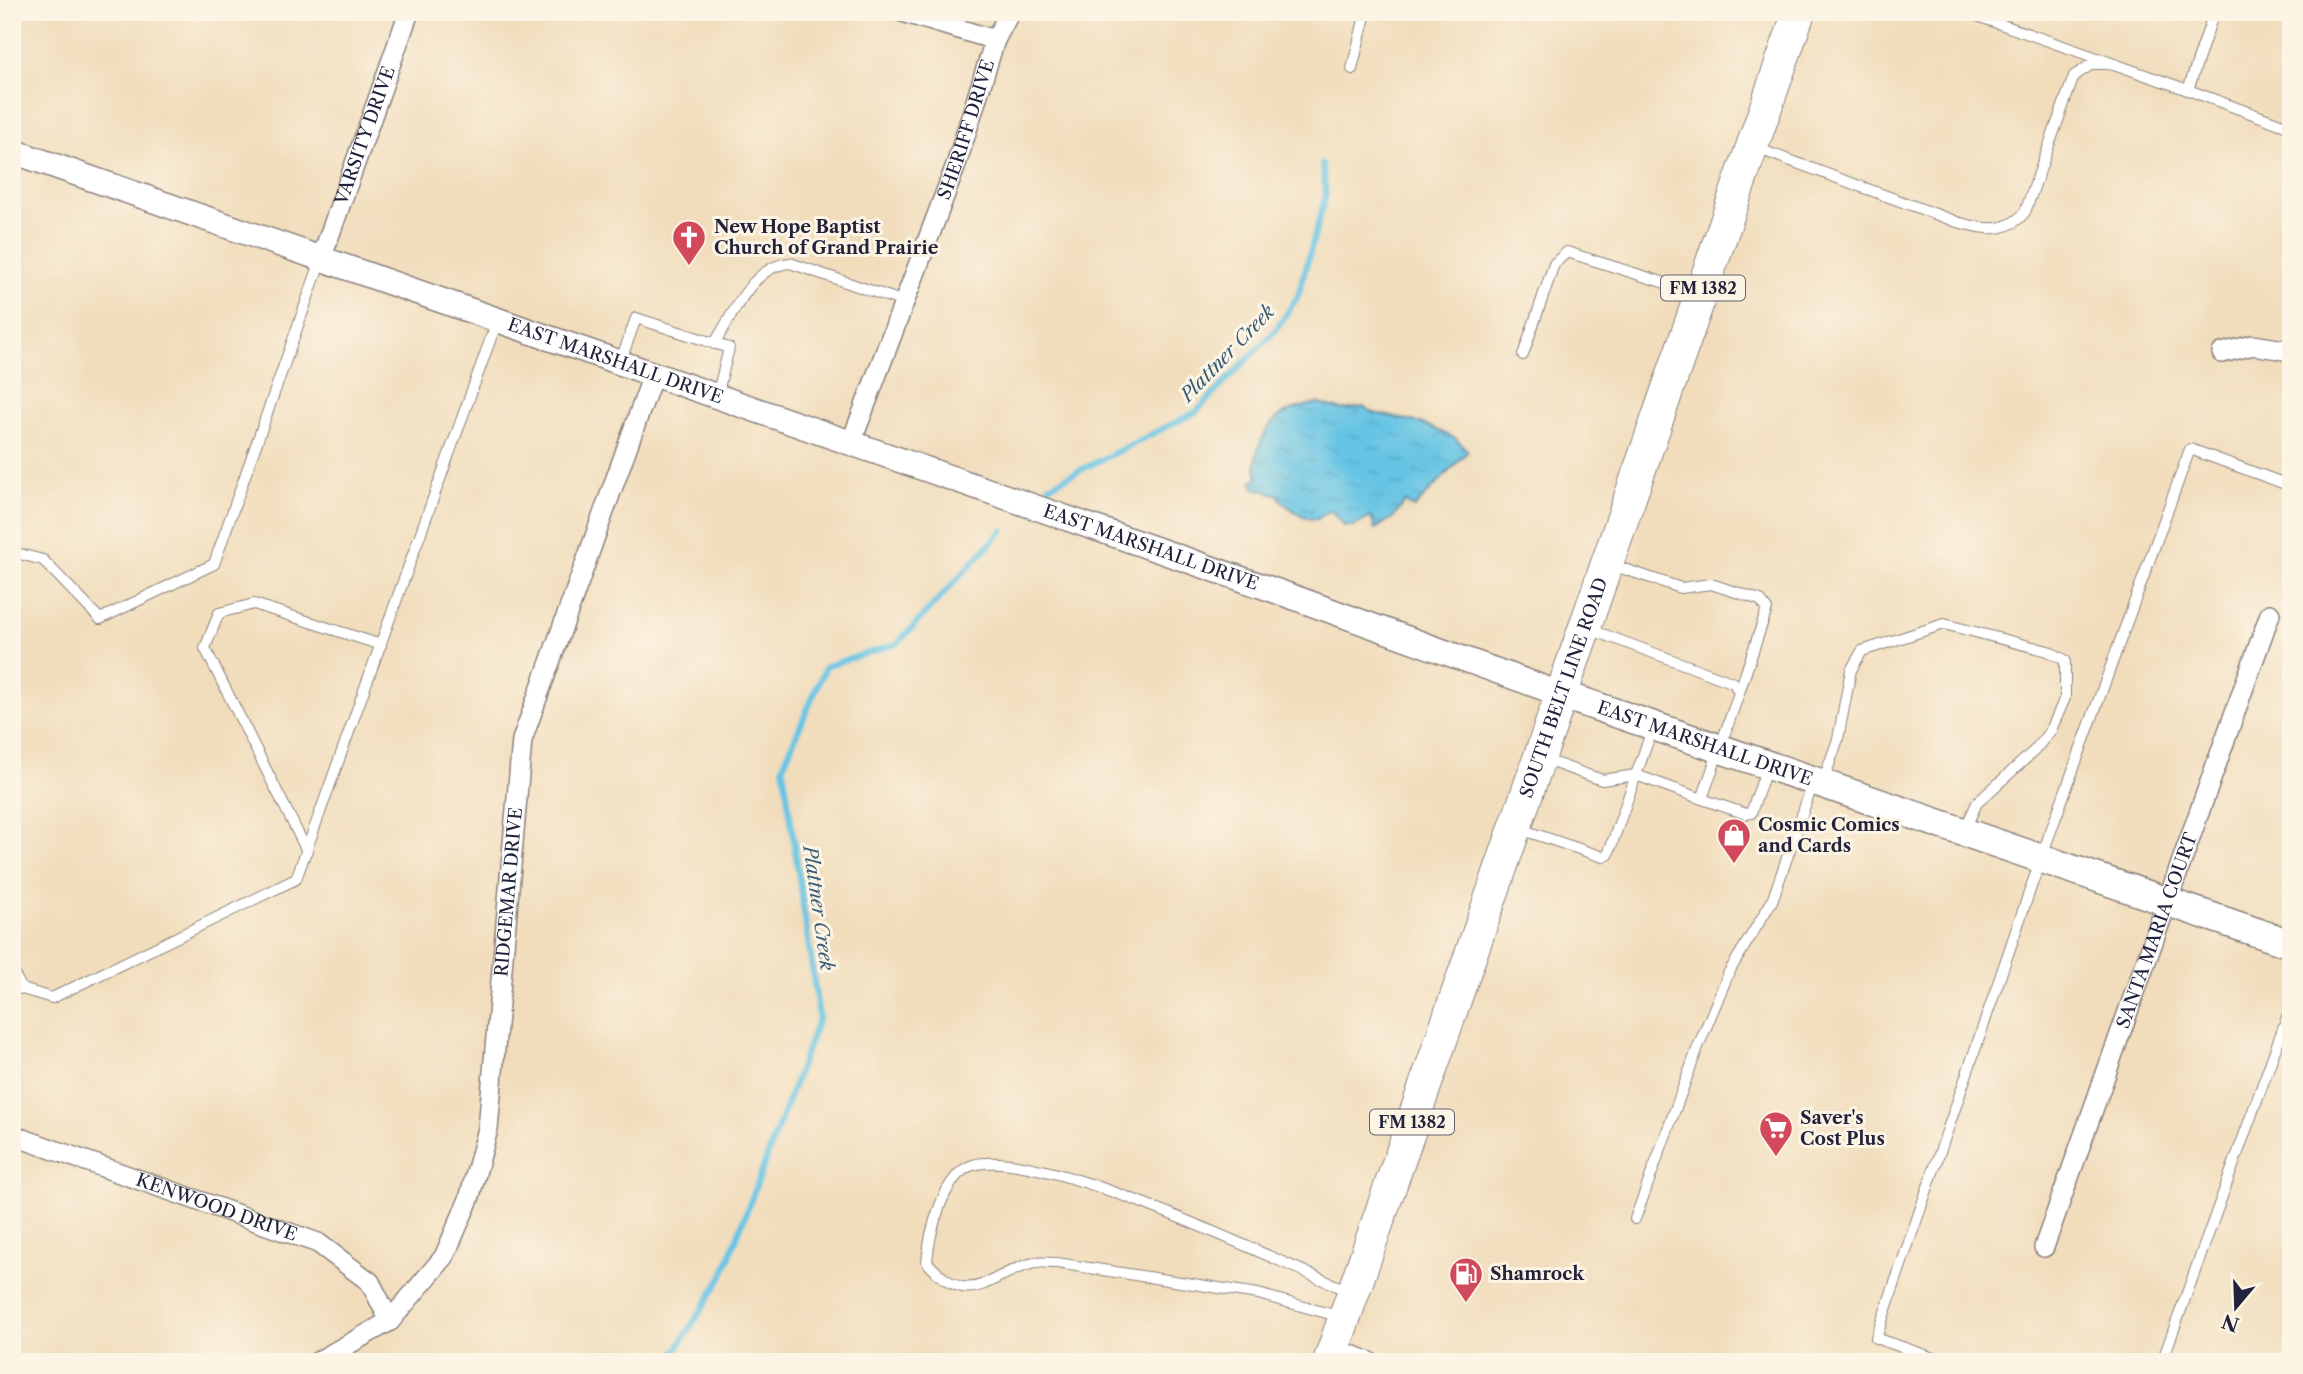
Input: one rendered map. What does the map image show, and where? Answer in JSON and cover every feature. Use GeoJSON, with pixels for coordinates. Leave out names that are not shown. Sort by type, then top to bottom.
{"type":"FeatureCollection","features":[{"type":"Feature","properties":{"kind":"main road","name":"SOUTH BELT LINE ROAD"},"geometry":{"type":"LineString","coordinates":[[1331,1355],[1799,12]]}},
{"type":"Feature","properties":{"kind":"main road","name":"EAST MARSHALL DRIVE"},"geometry":{"type":"LineString","coordinates":[[1563,695],[2291,944]]}},
{"type":"Feature","properties":{"kind":"street","name":"VARSITY DRIVE"},"geometry":{"type":"LineString","coordinates":[[321,259],[409,12]]}},
{"type":"Feature","properties":{"kind":"street"},"geometry":{"type":"LineString","coordinates":[[902,12],[995,40]]}},
{"type":"Feature","properties":{"kind":"street","name":"SHERIFF DRIVE"},"geometry":{"type":"LineString","coordinates":[[851,443],[956,165],[995,40],[1010,12]]}},
{"type":"Feature","properties":{"kind":"street","name":"EAST MARSHALL DRIVE"},"geometry":{"type":"LineString","coordinates":[[12,151],[851,443],[1563,695]]}},
{"type":"Feature","properties":{"kind":"street"},"geometry":{"type":"LineString","coordinates":[[2222,353],[2253,345],[2291,351]]}},
{"type":"Feature","properties":{"kind":"street","name":"RIDGEMAR DRIVE"},"geometry":{"type":"LineString","coordinates":[[317,1362],[390,1321],[444,1257],[469,1199],[488,1129],[522,740],[653,375]]}},
{"type":"Feature","properties":{"kind":"street","name":"SANTA MARIA COURT"},"geometry":{"type":"LineString","coordinates":[[2043,1247],[2270,614]]}},
{"type":"Feature","properties":{"kind":"street","name":"KENWOOD DRIVE"},"geometry":{"type":"LineString","coordinates":[[12,1135],[318,1242],[370,1282],[390,1321]]}},
{"type":"Feature","properties":{"kind":"street"},"geometry":{"type":"LineString","coordinates":[[1331,1355],[1370,1362]]}},
{"type":"Feature","properties":{"kind":"lane"},"geometry":{"type":"LineString","coordinates":[[1352,69],[1366,12]]}},
{"type":"Feature","properties":{"kind":"lane"},"geometry":{"type":"LineString","coordinates":[[1966,12],[2291,128]]}},
{"type":"Feature","properties":{"kind":"lane"},"geometry":{"type":"LineString","coordinates":[[2188,90],[2214,12]]}},
{"type":"Feature","properties":{"kind":"lane"},"geometry":{"type":"LineString","coordinates":[[1752,146],[1957,222],[1983,229],[2001,229],[2016,223],[2025,212],[2074,76],[2092,64],[2111,64]]}},
{"type":"Feature","properties":{"kind":"lane"},"geometry":{"type":"LineString","coordinates":[[1523,355],[1554,264],[1567,252],[1700,294]]}},
{"type":"Feature","properties":{"kind":"lane"},"geometry":{"type":"LineString","coordinates":[[12,552],[43,561],[100,620],[214,564],[321,259]]}},
{"type":"Feature","properties":{"kind":"lane"},"geometry":{"type":"LineString","coordinates":[[714,344],[759,274],[774,264],[790,263],[904,302]]}},
{"type":"Feature","properties":{"kind":"lane"},"geometry":{"type":"LineString","coordinates":[[620,363],[636,318],[729,348],[717,397]]}},
{"type":"Feature","properties":{"kind":"lane"},"geometry":{"type":"LineString","coordinates":[[12,971],[22,989],[52,998],[296,879],[497,320]]}},
{"type":"Feature","properties":{"kind":"lane"},"geometry":{"type":"LineString","coordinates":[[1945,1362],[1876,1338],[2041,858],[2190,449],[2291,486]]}},
{"type":"Feature","properties":{"kind":"lane"},"geometry":{"type":"LineString","coordinates":[[1606,563],[1681,588],[1710,584],[1760,600],[1767,609],[1702,799]]}},
{"type":"Feature","properties":{"kind":"lane"},"geometry":{"type":"LineString","coordinates":[[307,851],[205,648],[219,613],[254,604],[381,645]]}},
{"type":"Feature","properties":{"kind":"lane"},"geometry":{"type":"LineString","coordinates":[[1635,1219],[1698,1047],[1729,972],[1772,901],[1838,740],[1851,670],[1862,651],[1944,624],[2048,651],[2065,660],[2065,698],[2050,730],[2034,751],[1977,803],[1964,832]]}},
{"type":"Feature","properties":{"kind":"lane"},"geometry":{"type":"LineString","coordinates":[[1585,628],[1734,683],[1739,693]]}},
{"type":"Feature","properties":{"kind":"lane"},"geometry":{"type":"LineString","coordinates":[[1514,827],[1603,857],[1608,855],[1654,725]]}},
{"type":"Feature","properties":{"kind":"lane"},"geometry":{"type":"LineString","coordinates":[[1540,758],[1602,780],[1636,775],[1746,814],[1751,813],[1769,764]]}},
{"type":"Feature","properties":{"kind":"lane"},"geometry":{"type":"LineString","coordinates":[[2162,1362],[2291,1006]]}},
{"type":"Feature","properties":{"kind":"lane"},"geometry":{"type":"LineString","coordinates":[[1001,1161],[1110,1192],[1348,1306],[1057,1263],[1035,1263],[987,1285],[972,1288],[953,1284],[938,1275],[927,1262],[929,1242],[950,1184],[970,1166],[1001,1161]]}},
{"type":"Feature","properties":{"kind":"water"},"geometry":{"type":"Polygon","coordinates":[[[1319,403],[1342,410],[1364,407],[1374,413],[1421,423],[1455,438],[1468,451],[1414,508],[1405,502],[1394,517],[1375,529],[1371,517],[1354,526],[1344,526],[1331,510],[1317,519],[1308,518],[1289,507],[1279,495],[1254,488],[1252,482],[1258,476],[1256,462],[1259,446],[1271,424],[1291,410],[1319,403]]]}},
{"type":"Feature","properties":{"kind":"waterway","name":"Plattner Creek"},"geometry":{"type":"LineString","coordinates":[[1049,486],[1196,412],[1276,330],[1298,296],[1326,194],[1322,164]]}},
{"type":"Feature","properties":{"kind":"waterway","name":"Plattner Creek"},"geometry":{"type":"LineString","coordinates":[[669,1362],[723,1275],[819,1017],[783,766],[826,666],[897,644],[1003,530]]}},
{"type":"Feature","properties":{"kind":"place","name":"New Hope Baptist Church of Grand Prairie"},"geometry":{"type":"Point","coordinates":[689,267]}},
{"type":"Feature","properties":{"kind":"place","name":"Cosmic Comics and Cards"},"geometry":{"type":"Point","coordinates":[1734,865]}},
{"type":"Feature","properties":{"kind":"place","name":"Saver's Cost Plus"},"geometry":{"type":"Point","coordinates":[1776,1158]}},
{"type":"Feature","properties":{"kind":"place","name":"Shamrock"},"geometry":{"type":"Point","coordinates":[1466,1304]}}]}
